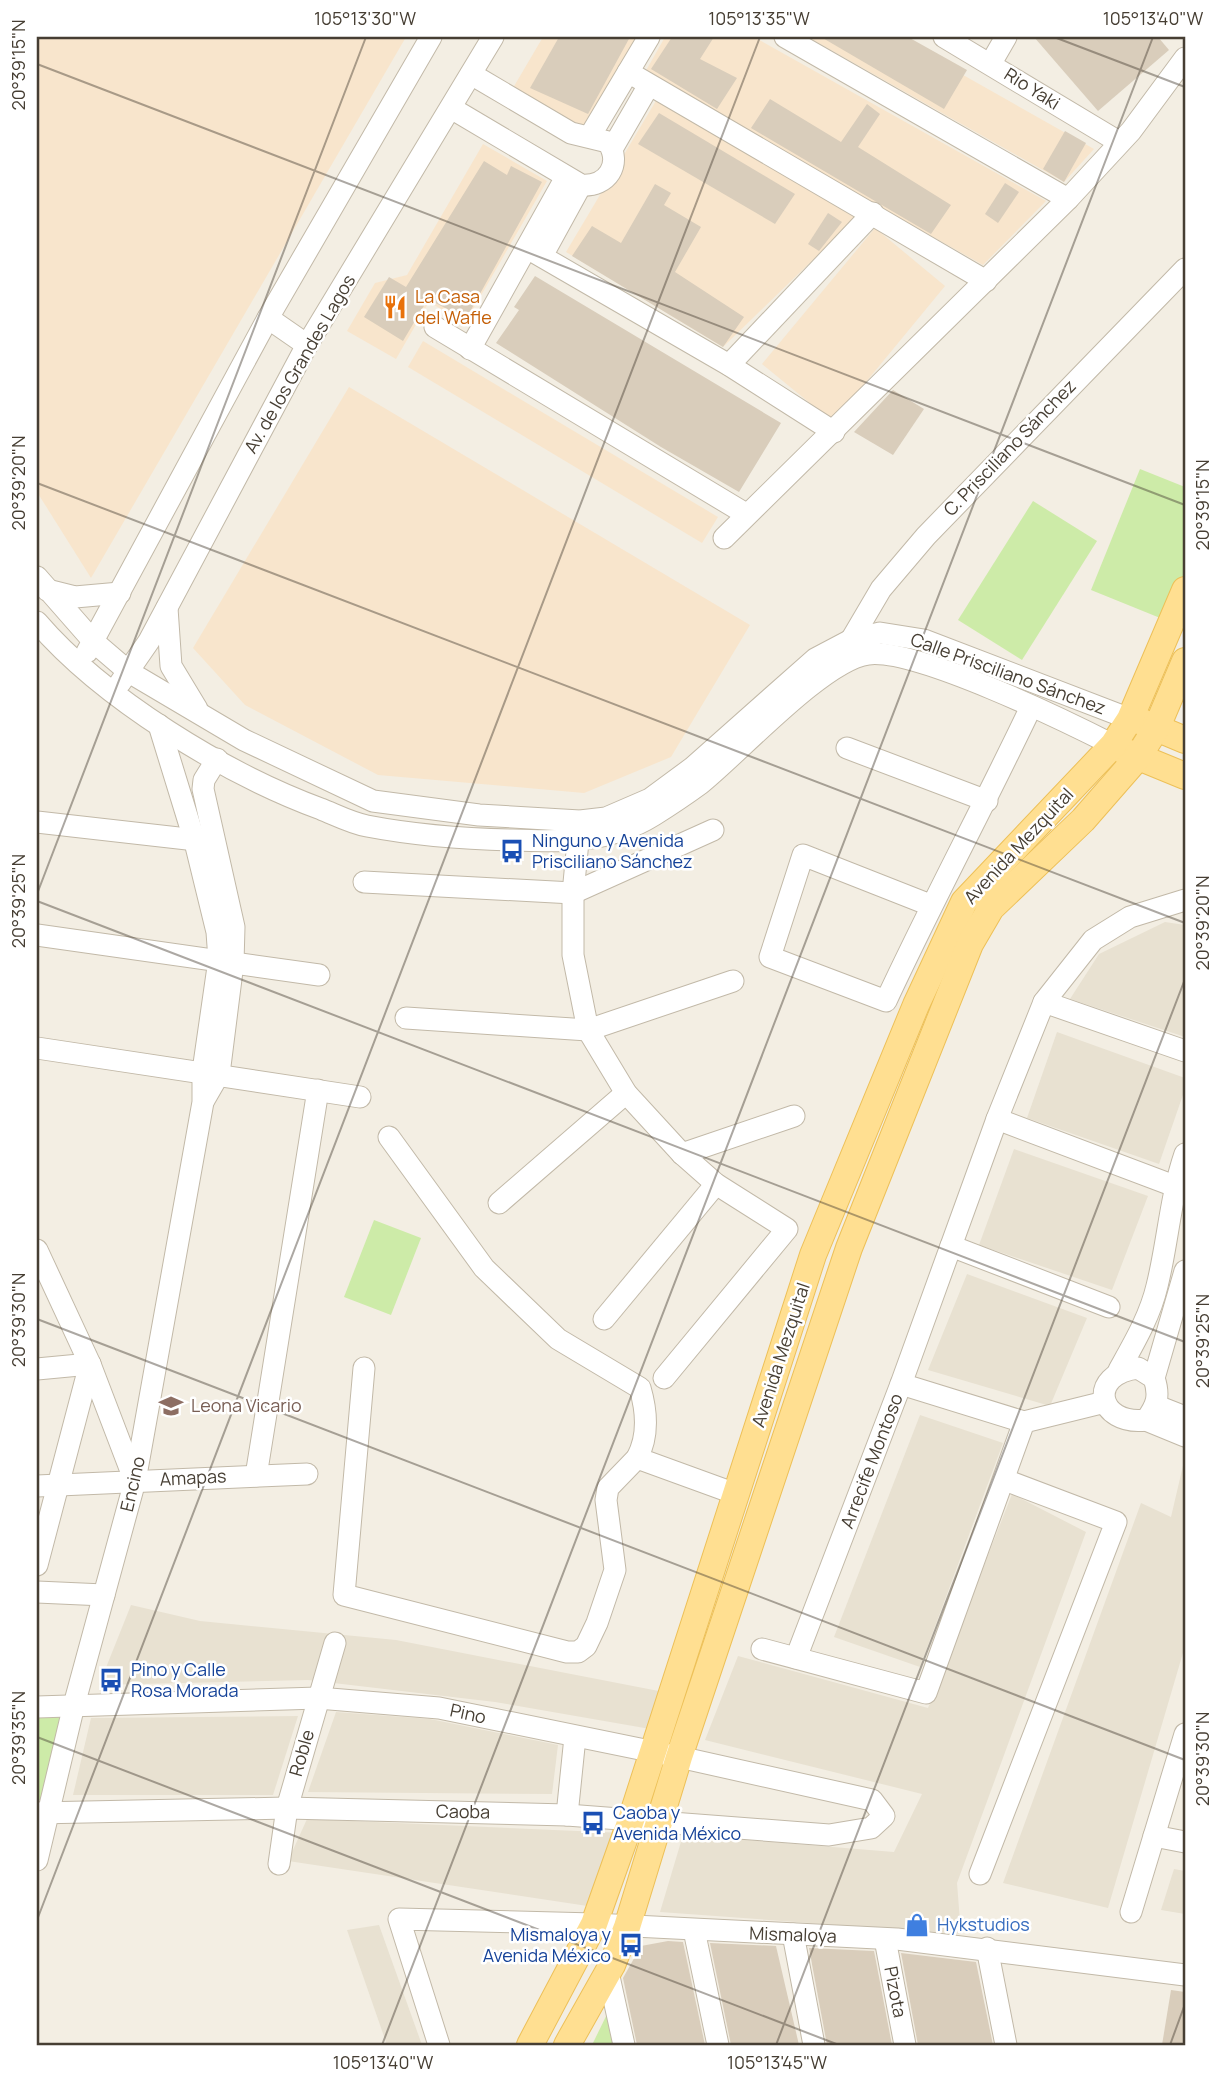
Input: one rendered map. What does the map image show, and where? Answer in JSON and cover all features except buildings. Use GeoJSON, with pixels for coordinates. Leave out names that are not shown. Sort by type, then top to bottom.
{"type":"FeatureCollection","features":[{"type":"Feature","properties":{"kind":"main road","name":"Avenida Mezquital"},"geometry":{"type":"LineString","coordinates":[[568,2045],[608,1972],[627,1927],[659,1822],[666,1754],[736,1494],[813,1255],[911,1017],[964,902],[1113,746],[1130,719],[1185,590]]}},
{"type":"Feature","properties":{"kind":"main road","name":"Avenida Mezquital"},"geometry":{"type":"LineString","coordinates":[[530,2045],[594,1924],[631,1820],[666,1754],[849,1248],[970,944],[990,908],[1083,820],[1138,757],[1157,727],[1185,661]]}},
{"type":"Feature","properties":{"kind":"main road","name":"Calle Prisciliano Sánchez"},"geometry":{"type":"LineString","coordinates":[[1130,719],[1157,727],[1185,740]]}},
{"type":"Feature","properties":{"kind":"main road","name":"Calle Prisciliano Sánchez"},"geometry":{"type":"LineString","coordinates":[[1113,746],[1185,776]]}},
{"type":"Feature","properties":{"kind":"street"},"geometry":{"type":"LineString","coordinates":[[78,663],[94,642],[268,318],[431,37]]}},
{"type":"Feature","properties":{"kind":"street","name":"Av. de los Grandes Lagos"},"geometry":{"type":"LineString","coordinates":[[112,693],[149,641],[307,345],[493,37]]}},
{"type":"Feature","properties":{"kind":"street"},"geometry":{"type":"LineString","coordinates":[[590,136],[649,37]]}},
{"type":"Feature","properties":{"kind":"street"},"geometry":{"type":"LineString","coordinates":[[785,37],[1068,199]]}},
{"type":"Feature","properties":{"kind":"street","name":"Rio Yaki"},"geometry":{"type":"LineString","coordinates":[[944,37],[1119,142]]}},
{"type":"Feature","properties":{"kind":"street"},"geometry":{"type":"LineString","coordinates":[[991,64],[1006,37]]}},
{"type":"Feature","properties":{"kind":"street"},"geometry":{"type":"LineString","coordinates":[[724,538],[1068,199],[1131,131],[1185,58]]}},
{"type":"Feature","properties":{"kind":"street"},"geometry":{"type":"LineString","coordinates":[[628,72],[986,281]]}},
{"type":"Feature","properties":{"kind":"street"},"geometry":{"type":"LineString","coordinates":[[451,108],[574,181],[598,184],[610,173],[614,165],[612,149],[601,137],[571,133],[471,74]]}},
{"type":"Feature","properties":{"kind":"street"},"geometry":{"type":"LineString","coordinates":[[612,149],[649,85]]}},
{"type":"Feature","properties":{"kind":"street"},"geometry":{"type":"LineString","coordinates":[[470,349],[535,252],[574,181]]}},
{"type":"Feature","properties":{"kind":"street"},"geometry":{"type":"LineString","coordinates":[[729,365],[873,213]]}},
{"type":"Feature","properties":{"kind":"street"},"geometry":{"type":"LineString","coordinates":[[535,252],[729,365],[834,432]]}},
{"type":"Feature","properties":{"kind":"street","name":"C. Prisciliano Sánchez"},"geometry":{"type":"LineString","coordinates":[[851,640],[881,589],[926,536],[1185,269]]}},
{"type":"Feature","properties":{"kind":"street"},"geometry":{"type":"LineString","coordinates":[[268,318],[307,345]]}},
{"type":"Feature","properties":{"kind":"street"},"geometry":{"type":"LineString","coordinates":[[435,327],[746,514]]}},
{"type":"Feature","properties":{"kind":"street"},"geometry":{"type":"LineString","coordinates":[[42,583],[75,597],[120,593]]}},
{"type":"Feature","properties":{"kind":"street","name":"Calle Prisciliano Sánchez"},"geometry":{"type":"LineString","coordinates":[[42,583],[94,642],[129,672],[298,769],[373,801],[608,837],[652,817],[699,784],[815,683],[836,668],[867,654],[920,661],[1031,707],[1113,746]]}},
{"type":"Feature","properties":{"kind":"street"},"geometry":{"type":"LineString","coordinates":[[167,605],[171,666],[202,716]]}},
{"type":"Feature","properties":{"kind":"street","name":"Calle Prisciliano Sánchez"},"geometry":{"type":"LineString","coordinates":[[40,636],[78,663],[112,693],[159,725],[283,795],[365,826],[481,839],[579,832],[650,799],[692,768],[815,659],[851,640],[880,632],[924,640],[1130,719]]}},
{"type":"Feature","properties":{"kind":"street"},"geometry":{"type":"LineString","coordinates":[[930,905],[803,855],[770,957],[886,1001],[930,905],[986,801],[1031,707]]}},
{"type":"Feature","properties":{"kind":"street"},"geometry":{"type":"LineString","coordinates":[[159,725],[205,841]]}},
{"type":"Feature","properties":{"kind":"street"},"geometry":{"type":"LineString","coordinates":[[848,748],[986,801]]}},
{"type":"Feature","properties":{"kind":"street"},"geometry":{"type":"LineString","coordinates":[[211,1072],[226,962],[217,932],[205,841],[203,789],[204,780],[217,759]]}},
{"type":"Feature","properties":{"kind":"street"},"geometry":{"type":"LineString","coordinates":[[37,822],[205,841]]}},
{"type":"Feature","properties":{"kind":"street"},"geometry":{"type":"LineString","coordinates":[[364,882],[572,893],[713,830]]}},
{"type":"Feature","properties":{"kind":"street"},"geometry":{"type":"LineString","coordinates":[[579,832],[572,893],[573,955],[588,1030],[626,1093],[681,1154],[716,1184],[788,1229],[664,1378]]}},
{"type":"Feature","properties":{"kind":"street"},"geometry":{"type":"LineString","coordinates":[[901,1384],[997,1119],[1044,1002],[1093,940],[1130,916],[1185,901]]}},
{"type":"Feature","properties":{"kind":"street"},"geometry":{"type":"LineString","coordinates":[[37,935],[319,975]]}},
{"type":"Feature","properties":{"kind":"street"},"geometry":{"type":"LineString","coordinates":[[406,1018],[588,1030],[733,981]]}},
{"type":"Feature","properties":{"kind":"street"},"geometry":{"type":"LineString","coordinates":[[1044,1002],[1185,1051]]}},
{"type":"Feature","properties":{"kind":"street"},"geometry":{"type":"LineString","coordinates":[[37,1048],[211,1072],[360,1097]]}},
{"type":"Feature","properties":{"kind":"street","name":"Encino"},"geometry":{"type":"LineString","coordinates":[[37,1860],[43,1813],[135,1481],[203,1102],[211,1072]]}},
{"type":"Feature","properties":{"kind":"street"},"geometry":{"type":"LineString","coordinates":[[256,1476],[318,1090]]}},
{"type":"Feature","properties":{"kind":"street"},"geometry":{"type":"LineString","coordinates":[[499,1203],[626,1093]]}},
{"type":"Feature","properties":{"kind":"street"},"geometry":{"type":"LineString","coordinates":[[681,1154],[794,1116]]}},
{"type":"Feature","properties":{"kind":"street"},"geometry":{"type":"LineString","coordinates":[[997,1119],[1180,1188]]}},
{"type":"Feature","properties":{"kind":"street"},"geometry":{"type":"LineString","coordinates":[[364,1368],[344,1595],[567,1652],[578,1652],[586,1646],[615,1570],[606,1500],[608,1488],[637,1458],[645,1443],[646,1406],[640,1388],[558,1339],[484,1268],[389,1137]]}},
{"type":"Feature","properties":{"kind":"street"},"geometry":{"type":"LineString","coordinates":[[1185,1154],[1180,1188],[1157,1286],[1145,1321],[1119,1370],[1110,1378],[1104,1390],[1105,1402],[1111,1413],[1121,1420],[1152,1413],[1185,1417]]}},
{"type":"Feature","properties":{"kind":"street"},"geometry":{"type":"LineString","coordinates":[[604,1319],[716,1184]]}},
{"type":"Feature","properties":{"kind":"street"},"geometry":{"type":"LineString","coordinates":[[951,1246],[1109,1307]]}},
{"type":"Feature","properties":{"kind":"street"},"geometry":{"type":"LineString","coordinates":[[40,1260],[90,1364],[135,1481]]}},
{"type":"Feature","properties":{"kind":"street"},"geometry":{"type":"LineString","coordinates":[[1152,1413],[1159,1392],[1154,1378],[1185,1271]]}},
{"type":"Feature","properties":{"kind":"street"},"geometry":{"type":"LineString","coordinates":[[37,1369],[90,1364]]}},
{"type":"Feature","properties":{"kind":"street"},"geometry":{"type":"LineString","coordinates":[[37,1565],[47,1486],[90,1364]]}},
{"type":"Feature","properties":{"kind":"street"},"geometry":{"type":"LineString","coordinates":[[1119,1370],[1138,1368],[1154,1378]]}},
{"type":"Feature","properties":{"kind":"street","name":"Arrecife Montoso"},"geometry":{"type":"LineString","coordinates":[[796,1658],[901,1384],[1024,1422]]}},
{"type":"Feature","properties":{"kind":"street"},"geometry":{"type":"LineString","coordinates":[[762,1649],[926,1693],[1024,1422],[1105,1402]]}},
{"type":"Feature","properties":{"kind":"street"},"geometry":{"type":"LineString","coordinates":[[1152,1413],[1185,1436]]}},
{"type":"Feature","properties":{"kind":"street"},"geometry":{"type":"LineString","coordinates":[[637,1458],[736,1494]]}},
{"type":"Feature","properties":{"kind":"street","name":"Amapas"},"geometry":{"type":"LineString","coordinates":[[47,1486],[307,1474]]}},
{"type":"Feature","properties":{"kind":"street"},"geometry":{"type":"LineString","coordinates":[[980,1874],[1116,1522],[1005,1480]]}},
{"type":"Feature","properties":{"kind":"street"},"geometry":{"type":"LineString","coordinates":[[37,1592],[104,1595]]}},
{"type":"Feature","properties":{"kind":"street","name":"Roble"},"geometry":{"type":"LineString","coordinates":[[279,1864],[287,1808],[335,1643]]}},
{"type":"Feature","properties":{"kind":"street","name":"Pino"},"geometry":{"type":"LineString","coordinates":[[37,1707],[318,1698],[439,1708],[666,1754],[872,1800],[884,1816]]}},
{"type":"Feature","properties":{"kind":"street"},"geometry":{"type":"LineString","coordinates":[[1131,1912],[1185,1734]]}},
{"type":"Feature","properties":{"kind":"street"},"geometry":{"type":"LineString","coordinates":[[567,1815],[575,1737]]}},
{"type":"Feature","properties":{"kind":"street","name":"Caoba"},"geometry":{"type":"LineString","coordinates":[[43,1813],[287,1808],[567,1815],[829,1835],[872,1828],[884,1816]]}},
{"type":"Feature","properties":{"kind":"street"},"geometry":{"type":"LineString","coordinates":[[1154,1836],[1185,1842]]}},
{"type":"Feature","properties":{"kind":"street","name":"Mismaloya"},"geometry":{"type":"LineString","coordinates":[[439,2045],[399,1919],[594,1924],[885,1939],[987,1948],[1185,1975]]}},
{"type":"Feature","properties":{"kind":"street"},"geometry":{"type":"LineString","coordinates":[[694,1930],[718,2045]]}},
{"type":"Feature","properties":{"kind":"street"},"geometry":{"type":"LineString","coordinates":[[793,1934],[814,2045]]}},
{"type":"Feature","properties":{"kind":"street","name":"Pizota"},"geometry":{"type":"LineString","coordinates":[[885,1939],[905,2045]]}},
{"type":"Feature","properties":{"kind":"street"},"geometry":{"type":"LineString","coordinates":[[987,1948],[1006,2045]]}},
{"type":"Feature","properties":{"kind":"street"},"geometry":{"type":"LineString","coordinates":[[608,1972],[624,2045]]}},
{"type":"Feature","properties":{"kind":"shaded area"},"geometry":{"type":"Polygon","coordinates":[[[37,37],[406,37],[91,578],[37,492],[37,37]]]}},
{"type":"Feature","properties":{"kind":"shaded area"},"geometry":{"type":"Polygon","coordinates":[[[543,37],[636,37],[582,128],[513,88],[543,37]]]}},
{"type":"Feature","properties":{"kind":"shaded area"},"geometry":{"type":"Polygon","coordinates":[[[665,37],[754,37],[1046,201],[983,265],[644,74],[665,37]]]}},
{"type":"Feature","properties":{"kind":"shaded area"},"geometry":{"type":"Polygon","coordinates":[[[808,37],[896,37],[1094,149],[1064,182],[808,37]]]}},
{"type":"Feature","properties":{"kind":"shaded area"},"geometry":{"type":"Polygon","coordinates":[[[657,99],[856,218],[723,347],[566,252],[657,99]]]}},
{"type":"Feature","properties":{"kind":"shaded area"},"geometry":{"type":"Polygon","coordinates":[[[483,144],[547,181],[465,323],[429,302],[396,359],[347,331],[375,283],[407,275],[483,144]]]}},
{"type":"Feature","properties":{"kind":"shaded area"},"geometry":{"type":"Polygon","coordinates":[[[875,228],[945,286],[833,422],[762,364],[875,228]]]}},
{"type":"Feature","properties":{"kind":"shaded area"},"geometry":{"type":"Polygon","coordinates":[[[423,341],[718,517],[702,543],[408,367],[423,341]]]}},
{"type":"Feature","properties":{"kind":"shaded area"},"geometry":{"type":"Polygon","coordinates":[[[349,387],[750,625],[671,757],[584,793],[378,775],[245,705],[193,648],[349,387]]]}},
{"type":"Feature","properties":{"kind":"shaded area"},"geometry":{"type":"Polygon","coordinates":[[[1165,922],[1185,925],[1185,1037],[1070,999],[1099,954],[1165,922]]]}},
{"type":"Feature","properties":{"kind":"shaded area"},"geometry":{"type":"Polygon","coordinates":[[[1057,1032],[1185,1078],[1185,1089],[1159,1164],[1027,1118],[1057,1032]]]}},
{"type":"Feature","properties":{"kind":"shaded area"},"geometry":{"type":"Polygon","coordinates":[[[1014,1149],[1148,1196],[1112,1290],[979,1245],[1014,1149]]]}},
{"type":"Feature","properties":{"kind":"shaded area"},"geometry":{"type":"Polygon","coordinates":[[[967,1274],[1087,1318],[1050,1406],[928,1370],[967,1274]]]}},
{"type":"Feature","properties":{"kind":"shaded area"},"geometry":{"type":"Polygon","coordinates":[[[920,1415],[1003,1443],[920,1667],[834,1637],[920,1415]]]}},
{"type":"Feature","properties":{"kind":"shaded area"},"geometry":{"type":"Polygon","coordinates":[[[1185,1457],[1185,1646],[1108,1908],[1003,1883],[1141,1503],[1171,1517],[1185,1457]]]}},
{"type":"Feature","properties":{"kind":"shaded area"},"geometry":{"type":"Polygon","coordinates":[[[1012,1494],[1086,1532],[957,1883],[961,1934],[660,1912],[683,1835],[894,1852],[922,1794],[705,1740],[738,1656],[928,1708],[1012,1494]]]}},
{"type":"Feature","properties":{"kind":"shaded area"},"geometry":{"type":"Polygon","coordinates":[[[131,1605],[200,1621],[396,1640],[669,1693],[656,1730],[495,1702],[308,1680],[99,1685],[131,1605]]]}},
{"type":"Feature","properties":{"kind":"shaded area"},"geometry":{"type":"Polygon","coordinates":[[[336,1712],[430,1719],[558,1745],[552,1794],[308,1792],[336,1712]]]}},
{"type":"Feature","properties":{"kind":"shaded area"},"geometry":{"type":"Polygon","coordinates":[[[298,1716],[273,1795],[73,1795],[91,1718],[298,1716]]]}},
{"type":"Feature","properties":{"kind":"shaded area"},"geometry":{"type":"Polygon","coordinates":[[[307,1819],[624,1833],[614,1910],[288,1861],[307,1819]]]}},
{"type":"Feature","properties":{"kind":"shaded area"},"geometry":{"type":"Polygon","coordinates":[[[1174,1869],[1185,1871],[1185,1914],[1161,1910],[1174,1869]]]}},
{"type":"Feature","properties":{"kind":"shaded area"},"geometry":{"type":"Polygon","coordinates":[[[379,1925],[422,2045],[387,2045],[347,1930],[379,1925]]]}},
{"type":"Feature","properties":{"kind":"green space"},"geometry":{"type":"Polygon","coordinates":[[[1140,469],[1185,487],[1185,585],[1170,622],[1091,590],[1140,469]]]}},
{"type":"Feature","properties":{"kind":"green space"},"geometry":{"type":"Polygon","coordinates":[[[1033,501],[1097,541],[1022,660],[958,620],[1033,501]]]}},
{"type":"Feature","properties":{"kind":"green space"},"geometry":{"type":"Polygon","coordinates":[[[374,1220],[421,1238],[391,1315],[344,1297],[374,1220]]]}},
{"type":"Feature","properties":{"kind":"green space"},"geometry":{"type":"Polygon","coordinates":[[[64,1710],[41,1800],[37,1800],[37,1712],[64,1710]]]}},
{"type":"Feature","properties":{"kind":"green space"},"geometry":{"type":"Polygon","coordinates":[[[612,2004],[620,2045],[592,2045],[612,2004]]]}},
{"type":"Feature","properties":{"kind":"place","name":"La Casa del Wafle"},"geometry":{"type":"Point","coordinates":[395,307]}},
{"type":"Feature","properties":{"kind":"place","name":"Ninguno y Avenida Prisciliano Sánchez"},"geometry":{"type":"Point","coordinates":[512,851]}},
{"type":"Feature","properties":{"kind":"place","name":"Leona Vicario"},"geometry":{"type":"Point","coordinates":[171,1406]}},
{"type":"Feature","properties":{"kind":"place","name":"Pino y Calle Rosa Morada"},"geometry":{"type":"Point","coordinates":[111,1680]}},
{"type":"Feature","properties":{"kind":"place","name":"Caoba y Avenida México"},"geometry":{"type":"Point","coordinates":[593,1823]}},
{"type":"Feature","properties":{"kind":"place","name":"Hykstudios"},"geometry":{"type":"Point","coordinates":[917,1925]}},
{"type":"Feature","properties":{"kind":"place","name":"Mismaloya y Avenida México"},"geometry":{"type":"Point","coordinates":[631,1945]}}]}
